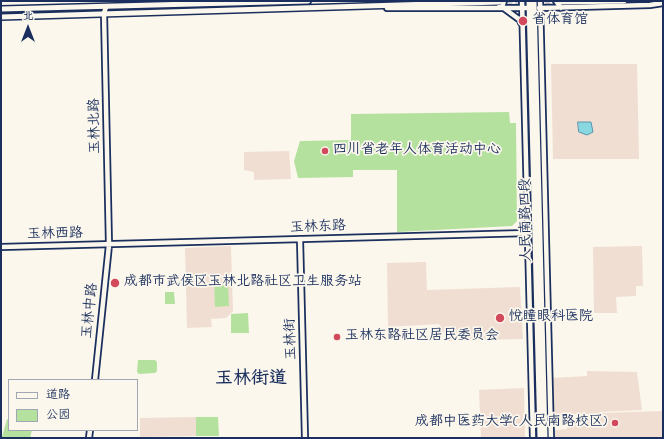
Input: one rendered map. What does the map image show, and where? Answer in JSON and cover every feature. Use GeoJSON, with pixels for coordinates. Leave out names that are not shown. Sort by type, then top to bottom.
{"type":"FeatureCollection","features":[{"type":"Feature","properties":{"kind":"main road"},"geometry":{"type":"LineString","coordinates":[[1,9],[308,1]]}},
{"type":"Feature","properties":{"kind":"main road"},"geometry":{"type":"LineString","coordinates":[[528,1],[531,8]]}},
{"type":"Feature","properties":{"kind":"main road","name":"人民南路四段"},"geometry":{"type":"LineString","coordinates":[[534,1],[531,8],[540,438]]}},
{"type":"Feature","properties":{"kind":"main road"},"geometry":{"type":"LineString","coordinates":[[559,5],[624,1]]}},
{"type":"Feature","properties":{"kind":"main road"},"geometry":{"type":"LineString","coordinates":[[1,17],[104,13],[500,4]]}},
{"type":"Feature","properties":{"kind":"main road"},"geometry":{"type":"LineString","coordinates":[[156,5],[152,9],[156,12]]}},
{"type":"Feature","properties":{"kind":"main road","name":"人民南路四段"},"geometry":{"type":"LineString","coordinates":[[531,8],[545,438]]}},
{"type":"Feature","properties":{"kind":"street","name":"人民南路四段"},"geometry":{"type":"LineString","coordinates":[[522,1],[533,438]]}},
{"type":"Feature","properties":{"kind":"street","name":"人民南路四段"},"geometry":{"type":"LineString","coordinates":[[540,1],[552,438]]}},
{"type":"Feature","properties":{"kind":"street"},"geometry":{"type":"LineString","coordinates":[[503,8],[540,8],[559,5],[650,5],[663,2]]}},
{"type":"Feature","properties":{"kind":"street"},"geometry":{"type":"LineString","coordinates":[[500,4],[503,8],[520,20],[523,26]]}},
{"type":"Feature","properties":{"kind":"street"},"geometry":{"type":"LineString","coordinates":[[541,21],[547,11],[559,5]]}},
{"type":"Feature","properties":{"kind":"street","name":"玉林北路"},"geometry":{"type":"LineString","coordinates":[[106,7],[104,13],[109,245]]}},
{"type":"Feature","properties":{"kind":"street","name":"玉林东路"},"geometry":{"type":"LineString","coordinates":[[109,245],[528,233]]}},
{"type":"Feature","properties":{"kind":"street","name":"玉林街"},"geometry":{"type":"LineString","coordinates":[[300,239],[305,438]]}},
{"type":"Feature","properties":{"kind":"street","name":"玉林西路"},"geometry":{"type":"LineString","coordinates":[[1,247],[109,245]]}},
{"type":"Feature","properties":{"kind":"street","name":"玉林中路"},"geometry":{"type":"LineString","coordinates":[[95,379],[109,245]]}},
{"type":"Feature","properties":{"kind":"shaded area"},"geometry":{"type":"Polygon","coordinates":[[[551,64],[637,64],[639,159],[553,159],[551,64]]]}},
{"type":"Feature","properties":{"kind":"shaded area"},"geometry":{"type":"Polygon","coordinates":[[[289,151],[291,179],[254,180],[254,172],[244,170],[244,152],[289,151]]]}},
{"type":"Feature","properties":{"kind":"shaded area"},"geometry":{"type":"Polygon","coordinates":[[[231,246],[233,311],[226,318],[211,319],[212,327],[187,328],[185,248],[231,246]]]}},
{"type":"Feature","properties":{"kind":"shaded area"},"geometry":{"type":"Polygon","coordinates":[[[642,246],[643,286],[636,286],[636,296],[616,297],[617,313],[594,313],[593,247],[642,246]]]}},
{"type":"Feature","properties":{"kind":"shaded area"},"geometry":{"type":"Polygon","coordinates":[[[426,262],[427,290],[520,287],[523,339],[448,341],[439,324],[388,327],[387,263],[426,262]]]}},
{"type":"Feature","properties":{"kind":"shaded area"},"geometry":{"type":"Polygon","coordinates":[[[587,371],[637,372],[642,410],[600,412],[599,414],[565,414],[565,426],[555,427],[553,378],[587,376],[587,371]]]}},
{"type":"Feature","properties":{"kind":"shaded area"},"geometry":{"type":"Polygon","coordinates":[[[524,388],[525,438],[481,438],[479,390],[524,388]]]}},
{"type":"Feature","properties":{"kind":"shaded area","name":"成都中医药大学(人民南路校区)"},"geometry":{"type":"Polygon","coordinates":[[[663,411],[663,438],[555,438],[555,430],[567,429],[567,417],[602,417],[602,413],[663,411]]]}},
{"type":"Feature","properties":{"kind":"shaded area"},"geometry":{"type":"Polygon","coordinates":[[[196,417],[196,436],[140,437],[140,418],[196,417]]]}},
{"type":"Feature","properties":{"kind":"green space"},"geometry":{"type":"Polygon","coordinates":[[[509,112],[510,123],[516,123],[517,221],[512,226],[397,232],[397,170],[353,170],[353,177],[298,178],[294,161],[300,141],[351,140],[351,114],[509,112]]]}},
{"type":"Feature","properties":{"kind":"green space"},"geometry":{"type":"Polygon","coordinates":[[[214,283],[228,283],[229,306],[215,307],[214,283]]]}},
{"type":"Feature","properties":{"kind":"green space"},"geometry":{"type":"Polygon","coordinates":[[[165,292],[174,292],[175,304],[165,304],[165,292]]]}},
{"type":"Feature","properties":{"kind":"green space"},"geometry":{"type":"Polygon","coordinates":[[[248,313],[249,333],[231,333],[231,314],[248,313]]]}},
{"type":"Feature","properties":{"kind":"green space"},"geometry":{"type":"Polygon","coordinates":[[[138,360],[155,360],[157,362],[157,371],[155,373],[139,374],[137,372],[138,360]]]}},
{"type":"Feature","properties":{"kind":"green space"},"geometry":{"type":"Polygon","coordinates":[[[196,417],[218,417],[219,436],[196,436],[196,417]]]}},
{"type":"Feature","properties":{"kind":"green space"},"geometry":{"type":"Polygon","coordinates":[[[7,419],[8,431],[32,431],[30,438],[2,437],[7,419]]]}},
{"type":"Feature","properties":{"kind":"water"},"geometry":{"type":"Polygon","coordinates":[[[578,122],[591,122],[593,132],[587,135],[579,132],[578,122]]]}},
{"type":"Feature","properties":{"kind":"tunnel"},"geometry":{"type":"LineString","coordinates":[[500,2],[560,2]]}},
{"type":"Feature","properties":{"kind":"place","name":"省体育馆"},"geometry":{"type":"Point","coordinates":[523,21]}},
{"type":"Feature","properties":{"kind":"place","name":"四川省老年人体育活动中心"},"geometry":{"type":"Point","coordinates":[325,151]}},
{"type":"Feature","properties":{"kind":"place","name":"成都市武侯区玉林北路社区卫生服务站"},"geometry":{"type":"Point","coordinates":[115,283]}},
{"type":"Feature","properties":{"kind":"place","name":"悦瞳眼科医院"},"geometry":{"type":"Point","coordinates":[500,318]}},
{"type":"Feature","properties":{"kind":"place","name":"玉林东路社区居民委员会"},"geometry":{"type":"Point","coordinates":[337,337]}},
{"type":"Feature","properties":{"kind":"place","name":"成都中医药大学(人民南路校区)"},"geometry":{"type":"Point","coordinates":[615,423]}},
{"type":"Feature","properties":{"kind":"district","name":"玉林街道"},"geometry":{"type":"Point","coordinates":[251,380]}}]}
